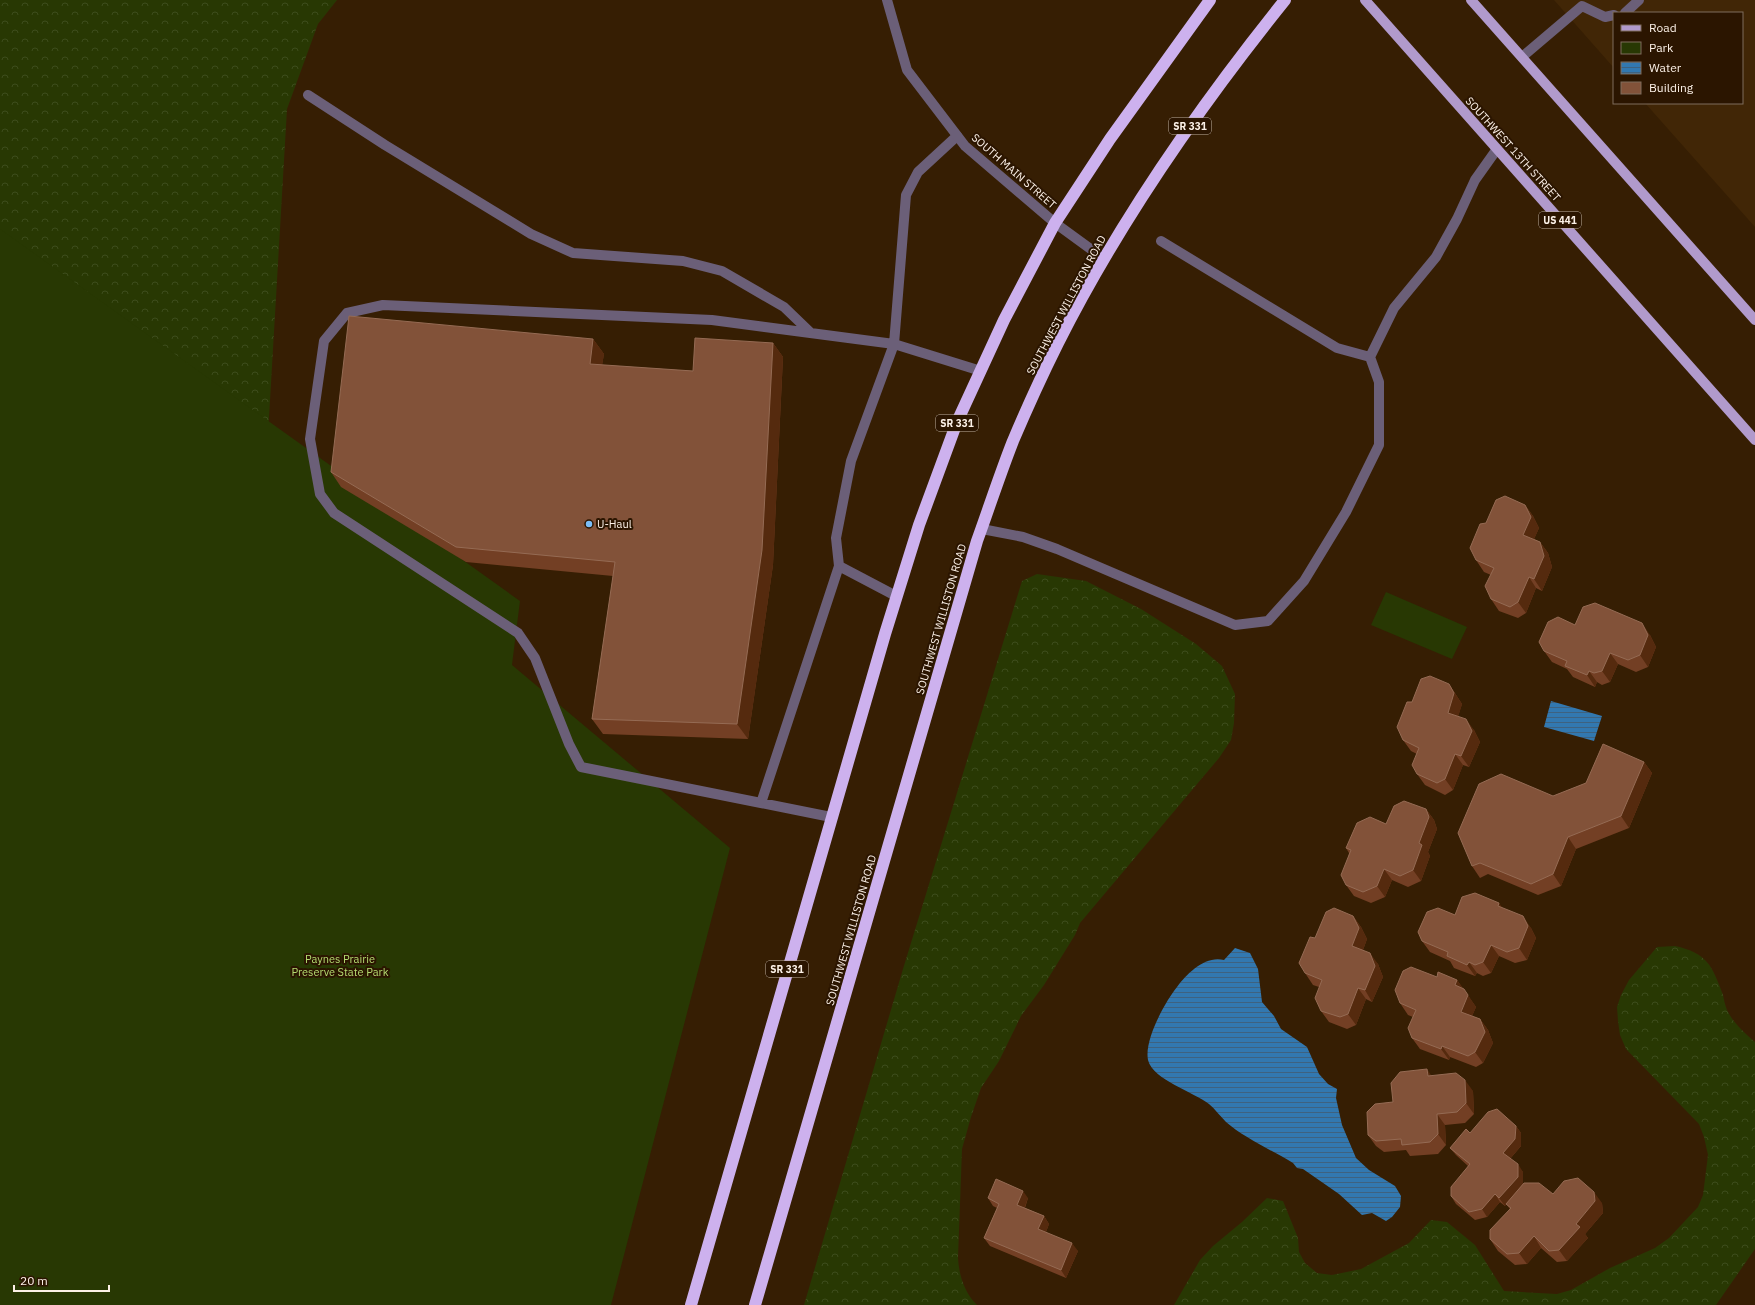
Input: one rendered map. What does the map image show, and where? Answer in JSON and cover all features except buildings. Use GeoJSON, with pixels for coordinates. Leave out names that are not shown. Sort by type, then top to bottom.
{"type":"FeatureCollection","features":[{"type":"Feature","properties":{"kind":"highway","name":"SR 331"},"geometry":{"type":"LineString","coordinates":[[690,1305],[896,596],[919,525],[957,422],[1004,320],[1055,223],[1110,139],[1210,0]]}},
{"type":"Feature","properties":{"kind":"highway","name":"SOUTHWEST WILLISTON ROAD"},"geometry":{"type":"LineString","coordinates":[[756,1305],[982,529],[1013,441],[1058,344],[1103,258],[1157,174],[1212,93],[1285,0]]}},
{"type":"Feature","properties":{"kind":"main road","name":"SOUTHWEST 13TH STREET"},"geometry":{"type":"LineString","coordinates":[[1365,0],[1755,440]]}},
{"type":"Feature","properties":{"kind":"main road"},"geometry":{"type":"LineString","coordinates":[[1471,0],[1755,320]]}},
{"type":"Feature","properties":{"kind":"street","name":"SOUTH MAIN STREET"},"geometry":{"type":"LineString","coordinates":[[887,0],[907,70],[965,146],[1055,223],[1103,258]]}},
{"type":"Feature","properties":{"kind":"street"},"geometry":{"type":"LineString","coordinates":[[1625,12],[1639,0]]}},
{"type":"Feature","properties":{"kind":"street"},"geometry":{"type":"LineString","coordinates":[[1522,57],[1580,3],[1605,17],[1613,15]]}},
{"type":"Feature","properties":{"kind":"street"},"geometry":{"type":"LineString","coordinates":[[308,94],[425,169],[531,234],[552,245],[573,253],[594,256],[683,261],[722,271],[784,307],[811,333]]}},
{"type":"Feature","properties":{"kind":"street"},"geometry":{"type":"LineString","coordinates":[[761,803],[839,566],[836,538],[851,461],[894,344],[906,195],[918,172],[957,136]]}},
{"type":"Feature","properties":{"kind":"street"},"geometry":{"type":"LineString","coordinates":[[982,529],[1023,537],[1057,549],[1235,625],[1268,621],[1304,581],[1346,512],[1380,444],[1379,382],[1370,357],[1394,308],[1436,257],[1457,219],[1475,180],[1497,149]]}},
{"type":"Feature","properties":{"kind":"street"},"geometry":{"type":"LineString","coordinates":[[1160,241],[1337,348],[1370,357]]}},
{"type":"Feature","properties":{"kind":"street"},"geometry":{"type":"LineString","coordinates":[[831,817],[581,767],[569,744],[535,658],[518,633],[334,513],[320,494],[310,439],[324,340],[347,313],[383,305],[712,320],[894,344],[981,371]]}},
{"type":"Feature","properties":{"kind":"street"},"geometry":{"type":"LineString","coordinates":[[839,566],[896,596]]}},
{"type":"Feature","properties":{"kind":"shaded area"},"geometry":{"type":"Polygon","coordinates":[[[1554,0],[1755,0],[1755,227],[1646,104],[1743,104],[1743,12],[1613,12],[1613,67],[1554,0]]]}},
{"type":"Feature","properties":{"kind":"green space"},"geometry":{"type":"Polygon","coordinates":[[[0,0],[337,0],[318,24],[287,109],[266,469],[0,350],[0,0]]]}},
{"type":"Feature","properties":{"kind":"green space","name":"Paynes Prairie Preserve State Park"},"geometry":{"type":"Polygon","coordinates":[[[0,229],[520,601],[512,665],[730,848],[611,1305],[0,1305],[0,229]]]}},
{"type":"Feature","properties":{"kind":"green space"},"geometry":{"type":"Polygon","coordinates":[[[1037,574],[1086,581],[1141,609],[1196,644],[1222,666],[1235,694],[1234,723],[1231,740],[1219,758],[1080,923],[1075,935],[1044,985],[1021,1016],[999,1061],[981,1088],[962,1149],[958,1258],[963,1283],[972,1300],[977,1305],[804,1305],[903,969],[1022,581],[1037,574]]]}},
{"type":"Feature","properties":{"kind":"green space"},"geometry":{"type":"Polygon","coordinates":[[[1386,592],[1467,627],[1452,659],[1371,625],[1386,592]]]}},
{"type":"Feature","properties":{"kind":"green space"},"geometry":{"type":"Polygon","coordinates":[[[1675,946],[1694,952],[1707,962],[1715,976],[1723,995],[1726,1008],[1732,1019],[1755,1042],[1755,1249],[1716,1305],[1174,1305],[1200,1260],[1213,1246],[1242,1222],[1267,1198],[1283,1201],[1298,1238],[1299,1252],[1305,1263],[1317,1273],[1332,1275],[1361,1269],[1409,1243],[1431,1220],[1447,1222],[1475,1245],[1504,1291],[1557,1294],[1571,1290],[1610,1268],[1655,1248],[1669,1238],[1698,1207],[1703,1195],[1708,1155],[1704,1137],[1699,1124],[1626,1049],[1620,1035],[1617,1007],[1621,995],[1629,980],[1657,947],[1675,946]]]}},
{"type":"Feature","properties":{"kind":"water"},"geometry":{"type":"Polygon","coordinates":[[[1551,701],[1602,716],[1594,741],[1544,727],[1551,701]]]}},
{"type":"Feature","properties":{"kind":"water"},"geometry":{"type":"Polygon","coordinates":[[[1235,948],[1250,953],[1258,969],[1262,1002],[1274,1016],[1281,1029],[1307,1047],[1319,1074],[1328,1084],[1337,1089],[1336,1098],[1342,1125],[1356,1158],[1369,1170],[1395,1186],[1401,1196],[1400,1207],[1392,1217],[1386,1221],[1372,1213],[1362,1215],[1339,1194],[1303,1169],[1297,1168],[1293,1163],[1258,1144],[1233,1128],[1209,1104],[1166,1080],[1151,1067],[1148,1060],[1149,1042],[1161,1011],[1172,994],[1186,976],[1198,966],[1210,960],[1224,960],[1235,948]]]}},
{"type":"Feature","properties":{"kind":"place","name":"U-Haul"},"geometry":{"type":"Point","coordinates":[589,524]}}]}
